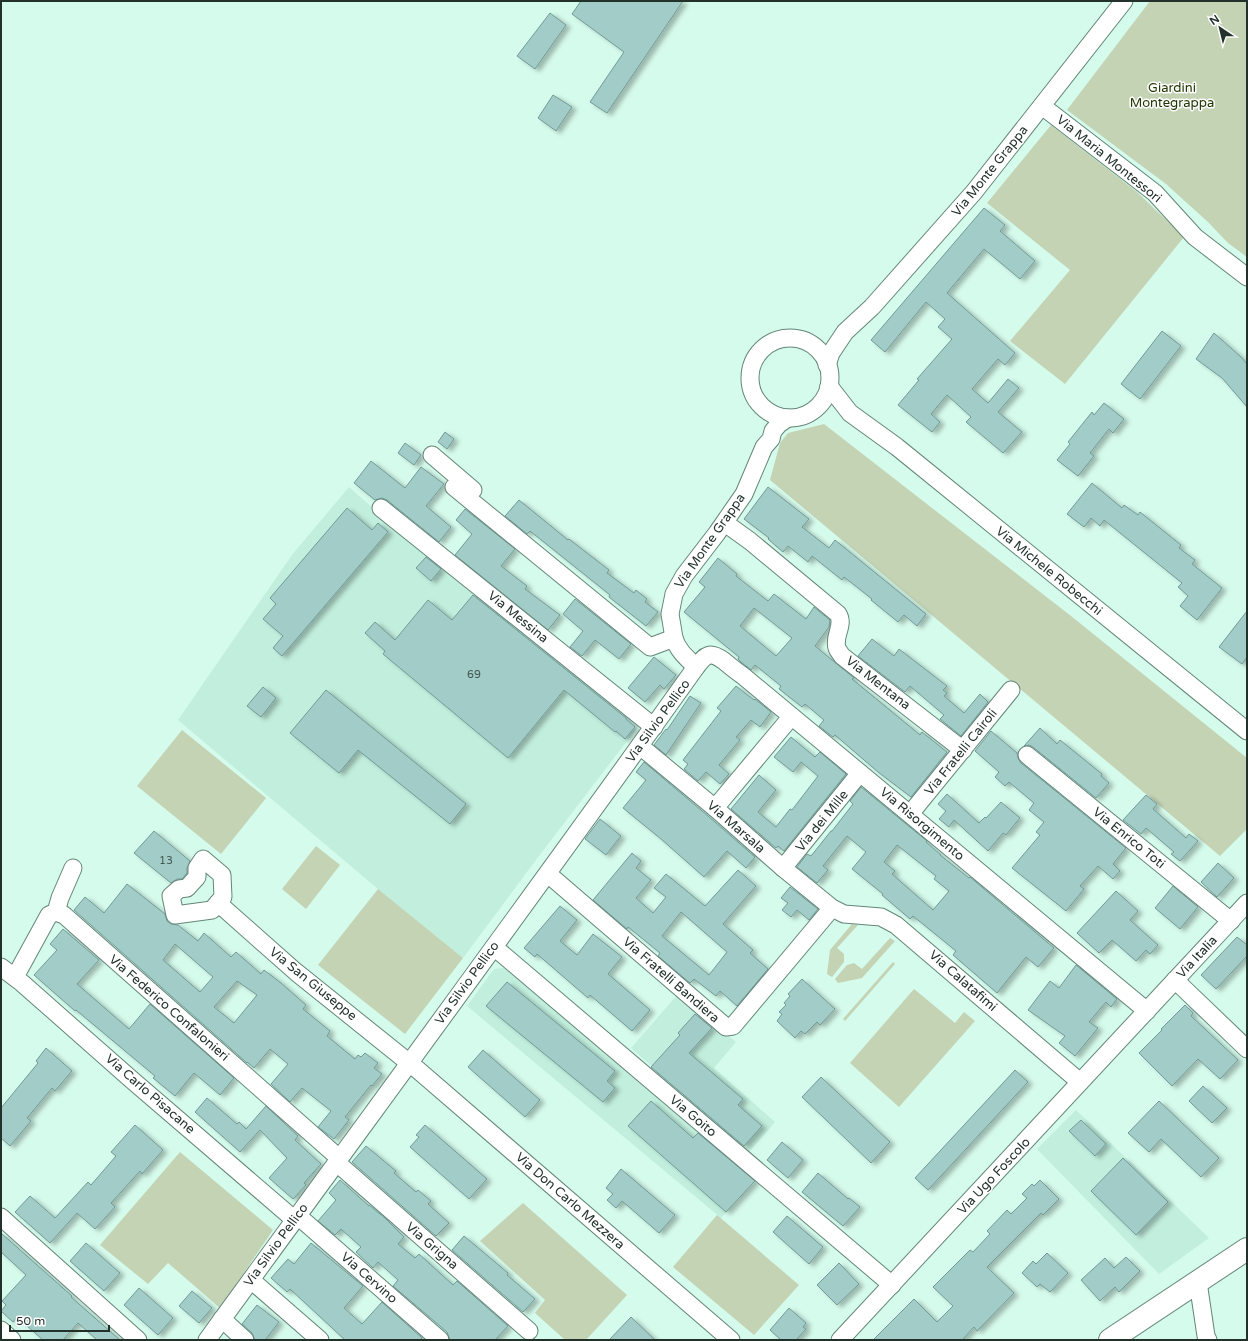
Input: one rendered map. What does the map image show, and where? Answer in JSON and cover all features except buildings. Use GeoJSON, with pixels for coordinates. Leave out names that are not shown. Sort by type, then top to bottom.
{"type":"FeatureCollection","features":[{"type":"Feature","properties":{"kind":"main road"},"geometry":{"type":"LineString","coordinates":[[1110,1340],[1247,1249]]}},
{"type":"Feature","properties":{"kind":"street","name":"Via Monte Grappa"},"geometry":{"type":"LineString","coordinates":[[828,365],[831,353],[845,332],[872,307],[974,192],[1124,1]]}},
{"type":"Feature","properties":{"kind":"street","name":"Via Maria Montessori"},"geometry":{"type":"LineString","coordinates":[[1042,106],[1155,193],[1196,237],[1247,277]]}},
{"type":"Feature","properties":{"kind":"street","name":"Via Monte Grappa"},"geometry":{"type":"LineString","coordinates":[[811,344],[845,332]]}},
{"type":"Feature","properties":{"kind":"street"},"geometry":{"type":"LineString","coordinates":[[785,339],[798,339],[811,344],[821,353],[828,365],[830,376],[829,386],[824,399],[816,409],[798,418],[780,417],[764,410],[756,399],[751,387],[750,374],[754,361],[762,350],[773,342],[785,339]]}},
{"type":"Feature","properties":{"kind":"street","name":"Via Michele Robecchi"},"geometry":{"type":"LineString","coordinates":[[829,386],[850,413],[897,447],[1247,731]]}},
{"type":"Feature","properties":{"kind":"street","name":"Via Michele Robecchi"},"geometry":{"type":"LineString","coordinates":[[816,409],[828,409],[850,413]]}},
{"type":"Feature","properties":{"kind":"street","name":"Via Monte Grappa"},"geometry":{"type":"LineString","coordinates":[[667,640],[674,594],[684,576],[725,523],[744,494],[764,447],[767,426],[764,410]]}},
{"type":"Feature","properties":{"kind":"street","name":"Via Monte Grappa"},"geometry":{"type":"LineString","coordinates":[[764,447],[771,439],[773,431],[779,424],[788,418]]}},
{"type":"Feature","properties":{"kind":"street","name":"Via Silvio Pellico"},"geometry":{"type":"LineString","coordinates":[[207,1340],[548,874],[696,667],[683,655],[677,646],[645,631],[432,455]]}},
{"type":"Feature","properties":{"kind":"street"},"geometry":{"type":"LineString","coordinates":[[454,487],[650,647],[667,640]]}},
{"type":"Feature","properties":{"kind":"street","name":"Via Messina"},"geometry":{"type":"LineString","coordinates":[[381,508],[654,727]]}},
{"type":"Feature","properties":{"kind":"street","name":"Via Mentana"},"geometry":{"type":"LineString","coordinates":[[725,523],[750,541],[838,614],[840,618],[840,626],[837,649],[842,656],[963,750]]}},
{"type":"Feature","properties":{"kind":"street","name":"Via Risorgimento"},"geometry":{"type":"LineString","coordinates":[[696,667],[703,658],[709,655],[716,656],[910,814],[1147,1011]]}},
{"type":"Feature","properties":{"kind":"street","name":"Via Fratelli Cairoli"},"geometry":{"type":"LineString","coordinates":[[910,814],[1011,690]]}},
{"type":"Feature","properties":{"kind":"street"},"geometry":{"type":"LineString","coordinates":[[715,808],[791,717]]}},
{"type":"Feature","properties":{"kind":"street","name":"Via Marsala"},"geometry":{"type":"LineString","coordinates":[[640,746],[832,908]]}},
{"type":"Feature","properties":{"kind":"street","name":"Via Enrico Toti"},"geometry":{"type":"LineString","coordinates":[[1027,755],[1231,921]]}},
{"type":"Feature","properties":{"kind":"street","name":"Via dei Mille"},"geometry":{"type":"LineString","coordinates":[[783,868],[860,773]]}},
{"type":"Feature","properties":{"kind":"street"},"geometry":{"type":"LineString","coordinates":[[5,969],[49,915],[56,912],[60,898],[73,868]]}},
{"type":"Feature","properties":{"kind":"street","name":"Via Fratelli Bandiera"},"geometry":{"type":"LineString","coordinates":[[548,874],[726,1027],[733,1026],[832,908]]}},
{"type":"Feature","properties":{"kind":"street","name":"Via San Giuseppe"},"geometry":{"type":"LineString","coordinates":[[218,903],[296,972],[409,1063]]}},
{"type":"Feature","properties":{"kind":"street","name":"Via Italia"},"geometry":{"type":"LineString","coordinates":[[1147,1011],[1247,903]]}},
{"type":"Feature","properties":{"kind":"street","name":"Via Calatafimi"},"geometry":{"type":"LineString","coordinates":[[832,908],[844,914],[881,917],[896,925],[937,958],[1080,1082]]}},
{"type":"Feature","properties":{"kind":"street","name":"Via Federico Confalonieri"},"geometry":{"type":"LineString","coordinates":[[56,912],[64,914],[338,1160]]}},
{"type":"Feature","properties":{"kind":"street","name":"Via Goito"},"geometry":{"type":"LineString","coordinates":[[494,947],[892,1285]]}},
{"type":"Feature","properties":{"kind":"street","name":"Via Carlo Pisacane"},"geometry":{"type":"LineString","coordinates":[[5,969],[289,1215],[298,1216]]}},
{"type":"Feature","properties":{"kind":"street"},"geometry":{"type":"LineString","coordinates":[[1176,980],[1247,1049]]}},
{"type":"Feature","properties":{"kind":"street","name":"Via Ugo Foscolo"},"geometry":{"type":"LineString","coordinates":[[840,1340],[1147,1011]]}},
{"type":"Feature","properties":{"kind":"street","name":"Via Don Carlo Mezzera"},"geometry":{"type":"LineString","coordinates":[[409,1063],[731,1340]]}},
{"type":"Feature","properties":{"kind":"street","name":"Via Grigna"},"geometry":{"type":"LineString","coordinates":[[338,1160],[530,1337]]}},
{"type":"Feature","properties":{"kind":"street","name":"Via Cervino"},"geometry":{"type":"LineString","coordinates":[[298,1216],[440,1340]]}},
{"type":"Feature","properties":{"kind":"street"},"geometry":{"type":"LineString","coordinates":[[1,1218],[138,1340]]}},
{"type":"Feature","properties":{"kind":"street"},"geometry":{"type":"LineString","coordinates":[[251,1280],[320,1340]]}},
{"type":"Feature","properties":{"kind":"street"},"geometry":{"type":"LineString","coordinates":[[1198,1282],[1206,1336],[1208,1340]]}},
{"type":"Feature","properties":{"kind":"street"},"geometry":{"type":"LineString","coordinates":[[222,1320],[245,1340]]}},
{"type":"Feature","properties":{"kind":"street"},"geometry":{"type":"LineString","coordinates":[[1,1330],[12,1340]]}},
{"type":"Feature","properties":{"kind":"shaded area"},"geometry":{"type":"Polygon","coordinates":[[[349,487],[375,510],[640,724],[463,958],[378,889],[178,720],[292,555],[349,487]]]}},
{"type":"Feature","properties":{"kind":"shaded area"},"geometry":{"type":"Polygon","coordinates":[[[504,968],[700,1130],[756,1179],[721,1218],[467,1006],[494,969],[504,968]]]}},
{"type":"Feature","properties":{"kind":"shaded area"},"geometry":{"type":"Polygon","coordinates":[[[678,994],[736,1042],[714,1068],[775,1122],[749,1152],[631,1048],[678,994]]]}},
{"type":"Feature","properties":{"kind":"shaded area"},"geometry":{"type":"Polygon","coordinates":[[[1076,1110],[1209,1238],[1159,1274],[1037,1149],[1076,1110]]]}},
{"type":"Feature","properties":{"kind":"green space","name":"Giardini Montegrappa"},"geometry":{"type":"Polygon","coordinates":[[[1150,1],[1247,1],[1247,257],[1228,243],[1208,222],[1166,184],[1067,110],[1150,1]]]}},
{"type":"Feature","properties":{"kind":"green space"},"geometry":{"type":"Polygon","coordinates":[[[1051,125],[1137,192],[1184,237],[1065,384],[1010,341],[1070,270],[987,203],[1051,125]]]}},
{"type":"Feature","properties":{"kind":"green space"},"geometry":{"type":"Polygon","coordinates":[[[824,424],[1071,616],[1247,758],[1247,829],[1220,856],[770,480],[780,443],[788,433],[824,424]]]}},
{"type":"Feature","properties":{"kind":"green space"},"geometry":{"type":"Polygon","coordinates":[[[182,730],[266,798],[221,854],[137,786],[182,730]]]}},
{"type":"Feature","properties":{"kind":"green space"},"geometry":{"type":"Polygon","coordinates":[[[316,846],[340,865],[306,909],[282,889],[316,846]]]}},
{"type":"Feature","properties":{"kind":"green space"},"geometry":{"type":"Polygon","coordinates":[[[378,889],[463,958],[405,1034],[318,965],[378,889]]]}},
{"type":"Feature","properties":{"kind":"green space"},"geometry":{"type":"Polygon","coordinates":[[[852,924],[858,925],[837,948],[844,954],[844,962],[832,977],[827,974],[830,950],[852,924]]]}},
{"type":"Feature","properties":{"kind":"green space"},"geometry":{"type":"Polygon","coordinates":[[[890,938],[895,941],[862,978],[838,983],[835,979],[847,965],[854,963],[862,969],[890,938]]]}},
{"type":"Feature","properties":{"kind":"green space"},"geometry":{"type":"Polygon","coordinates":[[[893,962],[895,964],[845,1021],[843,1019],[893,962]]]}},
{"type":"Feature","properties":{"kind":"green space"},"geometry":{"type":"Polygon","coordinates":[[[914,989],[955,1023],[964,1012],[975,1021],[899,1107],[850,1063],[914,989]]]}},
{"type":"Feature","properties":{"kind":"green space"},"geometry":{"type":"Polygon","coordinates":[[[180,1152],[273,1230],[220,1308],[168,1263],[148,1284],[100,1245],[180,1152]]]}},
{"type":"Feature","properties":{"kind":"green space"},"geometry":{"type":"Polygon","coordinates":[[[523,1203],[627,1295],[586,1340],[565,1340],[535,1313],[545,1300],[480,1241],[523,1203]]]}},
{"type":"Feature","properties":{"kind":"green space"},"geometry":{"type":"Polygon","coordinates":[[[717,1215],[799,1285],[754,1335],[673,1267],[717,1215]]]}}]}
